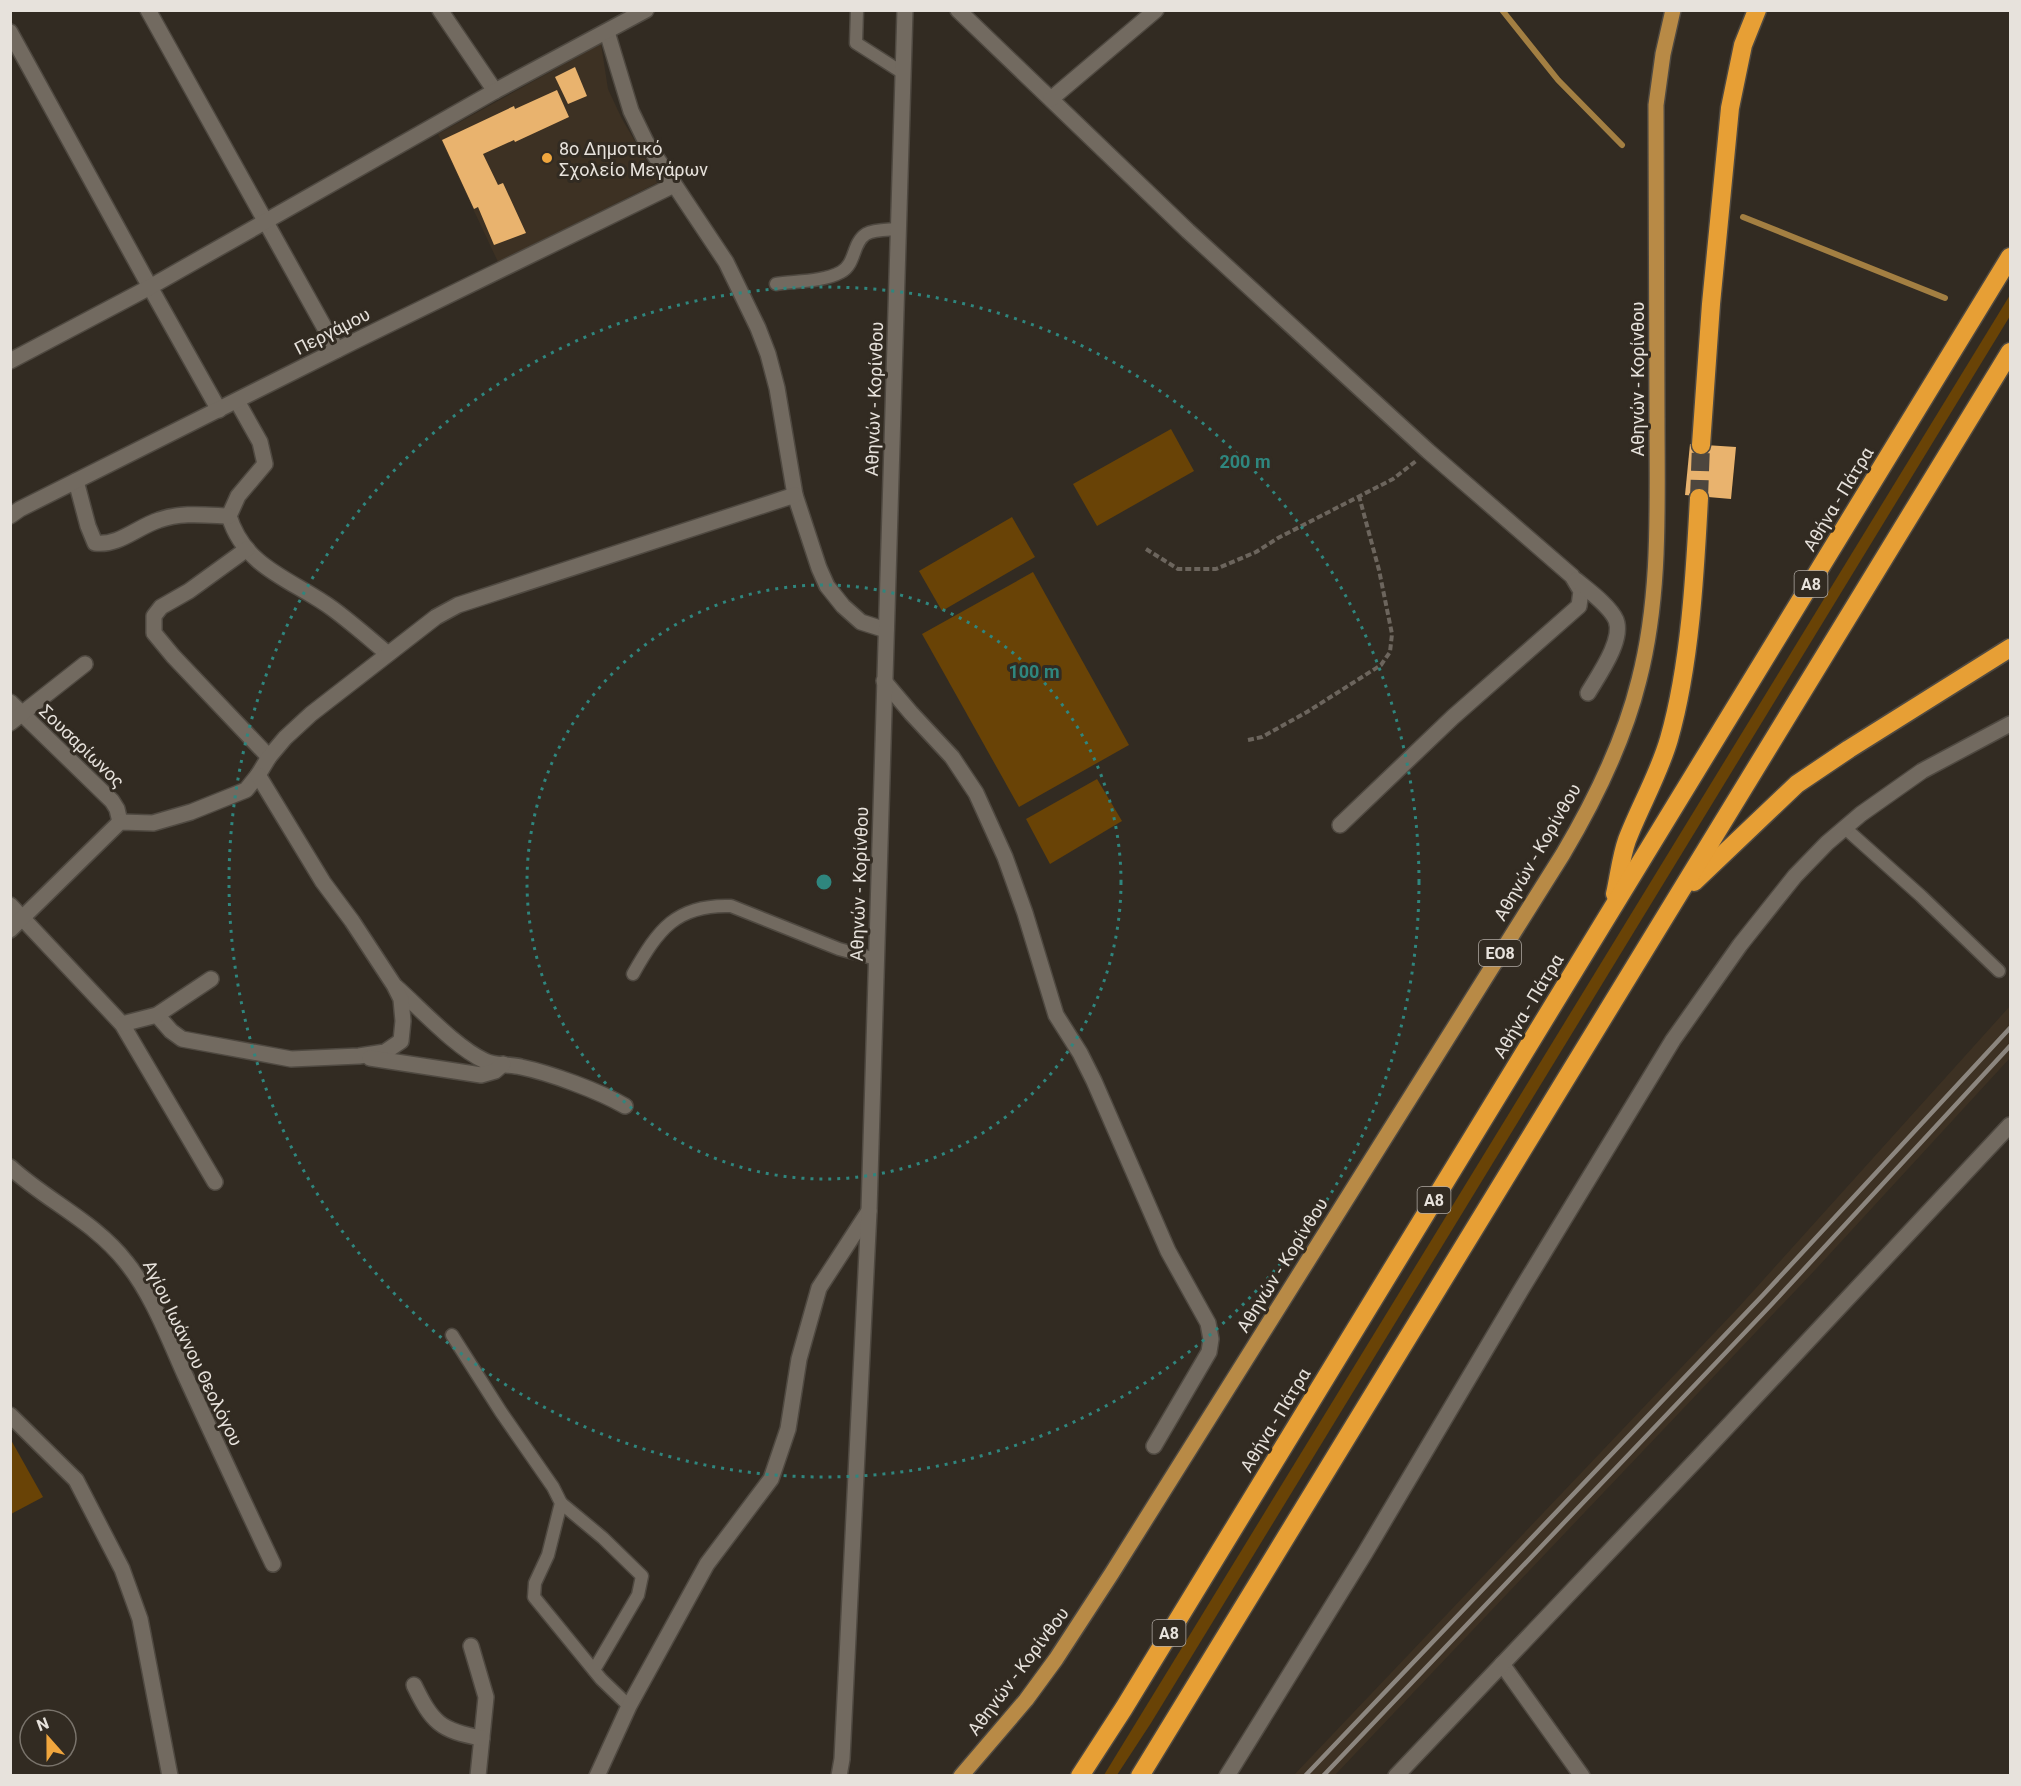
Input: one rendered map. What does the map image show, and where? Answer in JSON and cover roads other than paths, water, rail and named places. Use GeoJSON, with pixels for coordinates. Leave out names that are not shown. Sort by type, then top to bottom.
{"type":"FeatureCollection","features":[{"type":"Feature","properties":{"kind":"highway"},"geometry":{"type":"LineString","coordinates":[[1701,445],[1711,304],[1730,108],[1743,45],[1757,10]]}},
{"type":"Feature","properties":{"kind":"highway","name":"Αθήνα - Πάτρα"},"geometry":{"type":"LineString","coordinates":[[1080,1776],[1130,1698],[2010,257]]}},
{"type":"Feature","properties":{"kind":"highway"},"geometry":{"type":"LineString","coordinates":[[1140,1776],[2010,351]]}},
{"type":"Feature","properties":{"kind":"highway"},"geometry":{"type":"LineString","coordinates":[[1611,910],[1627,841],[1659,770],[1670,738],[1676,710],[1688,634],[1699,498]]}},
{"type":"Feature","properties":{"kind":"highway"},"geometry":{"type":"LineString","coordinates":[[1674,903],[1797,784],[1849,748],[2010,648]]}},
{"type":"Feature","properties":{"kind":"main road","name":"Αθηνών - Κορίνθου"},"geometry":{"type":"LineString","coordinates":[[961,1775],[1026,1700],[1113,1573],[1563,854],[1614,753],[1639,680],[1653,593],[1657,489],[1656,105],[1672,10]]}},
{"type":"Feature","properties":{"kind":"street"},"geometry":{"type":"LineString","coordinates":[[148,10],[337,350]]}},
{"type":"Feature","properties":{"kind":"street"},"geometry":{"type":"LineString","coordinates":[[440,10],[495,91]]}},
{"type":"Feature","properties":{"kind":"street","name":"Αθηνών - Κορίνθου"},"geometry":{"type":"LineString","coordinates":[[839,1776],[842,1759],[869,1211],[905,10]]}},
{"type":"Feature","properties":{"kind":"street"},"geometry":{"type":"LineString","coordinates":[[958,10],[1188,231],[1428,452],[1594,595],[1616,620],[1617,632],[1615,644],[1588,693]]}},
{"type":"Feature","properties":{"kind":"street"},"geometry":{"type":"LineString","coordinates":[[1051,99],[1156,10]]}},
{"type":"Feature","properties":{"kind":"street"},"geometry":{"type":"LineString","coordinates":[[10,361],[150,288],[495,91],[607,32],[637,13]]}},
{"type":"Feature","properties":{"kind":"street"},"geometry":{"type":"LineString","coordinates":[[10,32],[219,410]]}},
{"type":"Feature","properties":{"kind":"street"},"geometry":{"type":"LineString","coordinates":[[607,32],[631,111],[646,142],[726,262],[758,328],[777,388],[795,495],[827,586],[843,606],[861,622],[886,630]]}},
{"type":"Feature","properties":{"kind":"street","name":"Περγάμου"},"geometry":{"type":"LineString","coordinates":[[10,516],[337,350],[674,185]]}},
{"type":"Feature","properties":{"kind":"street"},"geometry":{"type":"LineString","coordinates":[[237,401],[260,442],[265,464],[238,496],[228,516],[233,531],[247,549],[277,576],[332,608],[388,654]]}},
{"type":"Feature","properties":{"kind":"street"},"geometry":{"type":"LineString","coordinates":[[76,481],[95,543],[106,544],[130,535],[157,520],[172,516],[228,516]]}},
{"type":"Feature","properties":{"kind":"street"},"geometry":{"type":"LineString","coordinates":[[10,930],[120,822],[153,823],[191,812],[246,790],[269,757],[311,714],[436,617],[458,605],[795,495]]}},
{"type":"Feature","properties":{"kind":"street"},"geometry":{"type":"LineString","coordinates":[[247,549],[189,591],[161,607],[154,616],[154,633],[269,757]]}},
{"type":"Feature","properties":{"kind":"street"},"geometry":{"type":"LineString","coordinates":[[1340,825],[1453,717],[1579,606],[1581,591],[1572,576]]}},
{"type":"Feature","properties":{"kind":"street"},"geometry":{"type":"LineString","coordinates":[[14,713],[85,664]]}},
{"type":"Feature","properties":{"kind":"street"},"geometry":{"type":"LineString","coordinates":[[884,681],[952,757],[976,794],[1005,857],[1025,913],[1056,1015],[1080,1053],[1094,1081],[1168,1251],[1208,1323],[1211,1340],[1209,1352],[1154,1446]]}},
{"type":"Feature","properties":{"kind":"street","name":"Σουσαρίωνος"},"geometry":{"type":"LineString","coordinates":[[14,713],[112,801],[117,809],[120,822]]}},
{"type":"Feature","properties":{"kind":"street"},"geometry":{"type":"LineString","coordinates":[[1227,1776],[1365,1553],[1673,1040],[1740,945],[1795,876],[1861,814],[1922,771],[2010,724]]}},
{"type":"Feature","properties":{"kind":"street"},"geometry":{"type":"LineString","coordinates":[[157,1016],[182,1039],[291,1059],[358,1056],[385,1052],[401,1041],[403,1021],[400,999],[393,985],[352,921],[322,882],[258,775]]}},
{"type":"Feature","properties":{"kind":"street"},"geometry":{"type":"LineString","coordinates":[[10,905],[122,1024],[215,1182]]}},
{"type":"Feature","properties":{"kind":"street"},"geometry":{"type":"LineString","coordinates":[[122,1024],[157,1016],[211,979]]}},
{"type":"Feature","properties":{"kind":"street"},"geometry":{"type":"LineString","coordinates":[[393,985],[462,1046],[486,1062],[521,1067],[554,1077],[613,1099],[625,1106]]}},
{"type":"Feature","properties":{"kind":"street"},"geometry":{"type":"LineString","coordinates":[[358,1056],[481,1075],[495,1071],[503,1064]]}},
{"type":"Feature","properties":{"kind":"street"},"geometry":{"type":"LineString","coordinates":[[1396,1776],[2010,1125]]}},
{"type":"Feature","properties":{"kind":"street","name":"Αγίου Ιωάννου Θεολόγου"},"geometry":{"type":"LineString","coordinates":[[10,1167],[25,1181],[74,1213],[126,1262],[144,1290],[165,1333],[273,1564]]}},
{"type":"Feature","properties":{"kind":"street"},"geometry":{"type":"LineString","coordinates":[[597,1776],[629,1706],[708,1564],[771,1479],[788,1429],[799,1359],[819,1288],[869,1211]]}},
{"type":"Feature","properties":{"kind":"street"},"geometry":{"type":"LineString","coordinates":[[10,1415],[76,1480],[122,1569],[140,1619],[170,1776]]}},
{"type":"Feature","properties":{"kind":"street"},"geometry":{"type":"LineString","coordinates":[[471,1646],[486,1697],[478,1776]]}},
{"type":"Feature","properties":{"kind":"street"},"geometry":{"type":"LineString","coordinates":[[1502,1664],[1582,1776]]}},
{"type":"Feature","properties":{"kind":"street"},"geometry":{"type":"LineString","coordinates":[[414,1685],[427,1712],[435,1720],[461,1735],[482,1738]]}},
{"type":"Feature","properties":{"kind":"street","name":"Αθηνών - Κορίνθου"},"geometry":{"type":"LineString","coordinates":[[842,1759],[848,1776]]}},
{"type":"Feature","properties":{"kind":"lane"},"geometry":{"type":"LineString","coordinates":[[857,10],[856,43],[903,73]]}},
{"type":"Feature","properties":{"kind":"lane"},"geometry":{"type":"LineString","coordinates":[[776,284],[826,277],[841,272],[850,264],[858,243],[864,235],[872,231],[898,229]]}},
{"type":"Feature","properties":{"kind":"lane"},"geometry":{"type":"LineString","coordinates":[[1845,828],[1921,896],[1999,971]]}},
{"type":"Feature","properties":{"kind":"lane"},"geometry":{"type":"LineString","coordinates":[[633,974],[649,947],[667,926],[701,907],[731,906],[839,949],[876,959]]}},
{"type":"Feature","properties":{"kind":"lane"},"geometry":{"type":"LineString","coordinates":[[452,1335],[501,1412],[553,1487],[561,1503],[603,1538],[642,1576],[638,1595],[594,1670]]}},
{"type":"Feature","properties":{"kind":"lane"},"geometry":{"type":"LineString","coordinates":[[561,1503],[548,1555],[535,1582],[534,1596],[594,1670],[629,1706]]}},
{"type":"Feature","properties":{"kind":"waterway"},"geometry":{"type":"LineString","coordinates":[[1502,10],[1558,80],[1622,145]]}},
{"type":"Feature","properties":{"kind":"waterway"},"geometry":{"type":"LineString","coordinates":[[1743,217],[1945,298]]}},
{"type":"Feature","properties":{"kind":"tunnel"},"geometry":{"type":"LineString","coordinates":[[1699,498],[1701,445]]}},
{"type":"Feature","properties":{"kind":"railway"},"geometry":{"type":"LineString","coordinates":[[1305,1776],[1763,1295],[2010,1028]]}},
{"type":"Feature","properties":{"kind":"railway"},"geometry":{"type":"LineString","coordinates":[[1323,1776],[1771,1305],[2010,1046]]}},
{"type":"Feature","properties":{"kind":"place","name":"8ο Δημοτικό Σχολείο Μεγάρων"},"geometry":{"type":"Point","coordinates":[547,158]}}]}
